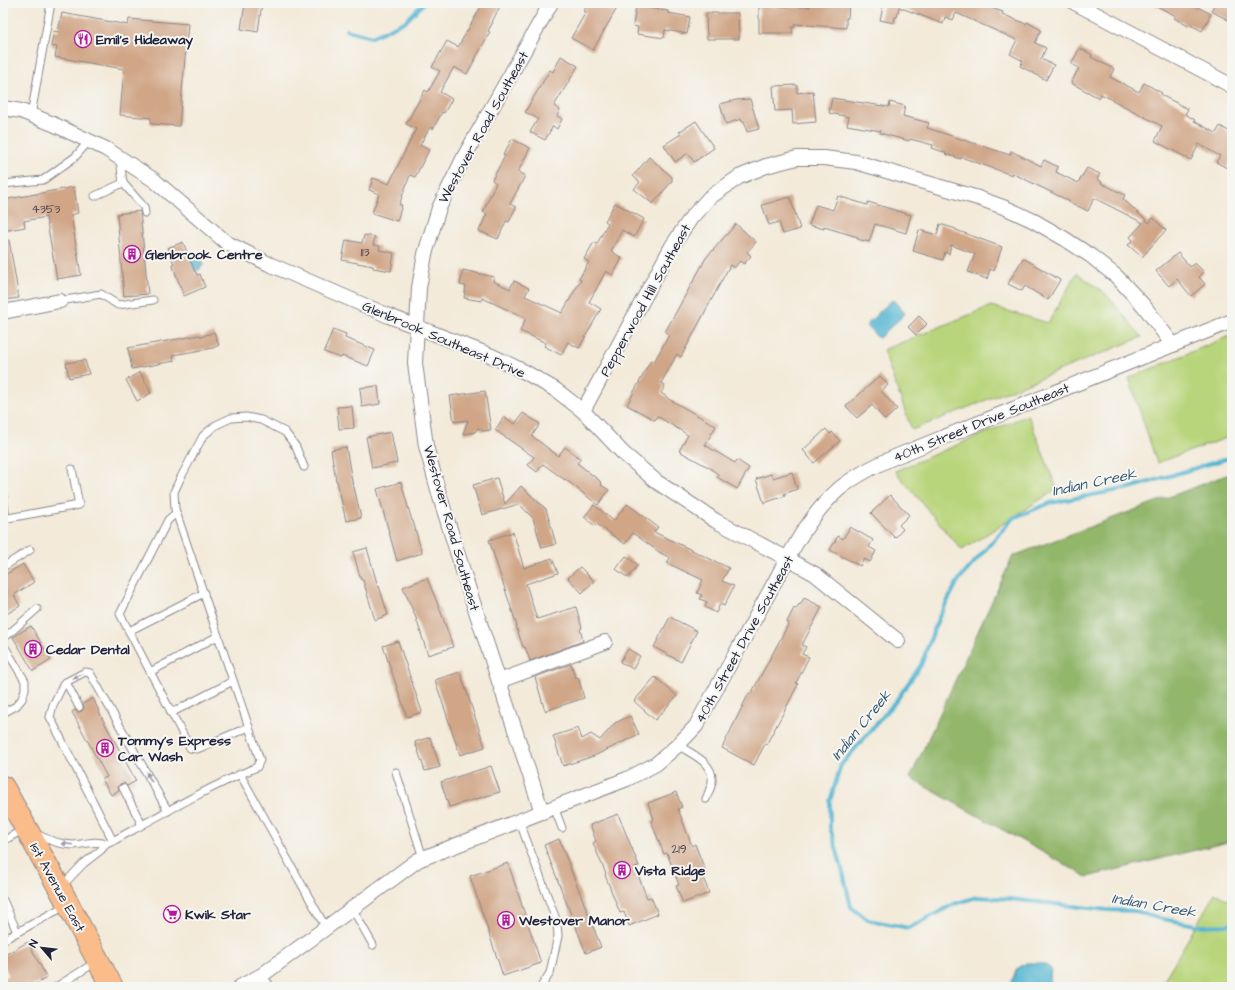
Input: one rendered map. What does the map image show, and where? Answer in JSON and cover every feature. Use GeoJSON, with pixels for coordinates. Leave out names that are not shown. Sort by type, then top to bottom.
{"type":"FeatureCollection","features":[{"type":"Feature","properties":{"kind":"main road","name":"1st Avenue East"},"geometry":{"type":"LineString","coordinates":[[3,787],[112,987]]}},
{"type":"Feature","properties":{"kind":"street","name":"Westover Road Southeast"},"geometry":{"type":"LineString","coordinates":[[548,809],[498,681],[444,512],[426,446],[415,363],[419,288],[425,254],[439,208],[464,157],[551,3]]}},
{"type":"Feature","properties":{"kind":"street"},"geometry":{"type":"LineString","coordinates":[[1076,3],[1232,86]]}},
{"type":"Feature","properties":{"kind":"street","name":"Glenbrook Southeast Drive"},"geometry":{"type":"LineString","coordinates":[[3,108],[21,111],[106,149],[154,180],[227,243],[269,264],[416,326],[492,356],[525,372],[556,390],[583,411],[623,453],[657,482],[716,521],[815,574],[898,641]]}},
{"type":"Feature","properties":{"kind":"street","name":"Pepperwood Hill Southeast"},"geometry":{"type":"LineString","coordinates":[[583,411],[672,246],[691,218],[709,198],[739,177],[766,166],[797,158],[824,158],[856,162],[978,198],[1034,220],[1091,256],[1116,276],[1144,306],[1173,345]]}},
{"type":"Feature","properties":{"kind":"street"},"geometry":{"type":"LineString","coordinates":[[3,312],[60,301]]}},
{"type":"Feature","properties":{"kind":"street","name":"40th Street Drive Southeast"},"geometry":{"type":"LineString","coordinates":[[240,987],[262,974],[418,860],[627,779],[656,764],[678,745],[696,726],[810,521],[839,489],[864,472],[896,456],[1232,321]]}},
{"type":"Feature","properties":{"kind":"street"},"geometry":{"type":"LineString","coordinates":[[498,681],[605,642]]}},
{"type":"Feature","properties":{"kind":"lane"},"geometry":{"type":"LineString","coordinates":[[30,115],[51,3]]}},
{"type":"Feature","properties":{"kind":"lane"},"geometry":{"type":"LineString","coordinates":[[3,184],[43,180],[76,157],[89,141]]}},
{"type":"Feature","properties":{"kind":"lane"},"geometry":{"type":"LineString","coordinates":[[120,158],[123,183],[144,206],[145,212]]}},
{"type":"Feature","properties":{"kind":"lane"},"geometry":{"type":"LineString","coordinates":[[95,196],[123,183]]}},
{"type":"Feature","properties":{"kind":"lane"},"geometry":{"type":"LineString","coordinates":[[60,301],[101,294],[118,305],[153,300]]}},
{"type":"Feature","properties":{"kind":"lane"},"geometry":{"type":"LineString","coordinates":[[3,940],[17,932],[64,897],[83,864],[101,850],[106,844],[240,774],[257,767],[260,760],[176,513],[174,492],[203,436],[216,425],[230,418],[246,417],[261,420],[285,432],[296,447],[304,467]]}},
{"type":"Feature","properties":{"kind":"lane"},"geometry":{"type":"LineString","coordinates":[[3,496],[4,519],[79,505],[72,469]]}},
{"type":"Feature","properties":{"kind":"lane"},"geometry":{"type":"LineString","coordinates":[[176,513],[168,520],[120,614],[190,748],[197,749],[249,727]]}},
{"type":"Feature","properties":{"kind":"lane"},"geometry":{"type":"LineString","coordinates":[[3,567],[30,550]]}},
{"type":"Feature","properties":{"kind":"lane"},"geometry":{"type":"LineString","coordinates":[[129,631],[204,593]]}},
{"type":"Feature","properties":{"kind":"lane"},"geometry":{"type":"LineString","coordinates":[[3,639],[37,609]]}},
{"type":"Feature","properties":{"kind":"lane"},"geometry":{"type":"LineString","coordinates":[[150,672],[218,636]]}},
{"type":"Feature","properties":{"kind":"lane"},"geometry":{"type":"LineString","coordinates":[[3,644],[25,681],[25,689],[22,699],[16,706],[3,713]]}},
{"type":"Feature","properties":{"kind":"lane"},"geometry":{"type":"LineString","coordinates":[[113,841],[50,717],[53,705],[66,682],[85,672],[90,673],[168,811]]}},
{"type":"Feature","properties":{"kind":"lane"},"geometry":{"type":"LineString","coordinates":[[171,713],[233,681]]}},
{"type":"Feature","properties":{"kind":"lane"},"geometry":{"type":"LineString","coordinates":[[66,682],[79,707]]}},
{"type":"Feature","properties":{"kind":"lane"},"geometry":{"type":"LineString","coordinates":[[678,745],[703,761],[710,769],[712,781],[706,799]]}},
{"type":"Feature","properties":{"kind":"lane"},"geometry":{"type":"LineString","coordinates":[[396,772],[423,858]]}},
{"type":"Feature","properties":{"kind":"lane"},"geometry":{"type":"LineString","coordinates":[[240,774],[326,928]]}},
{"type":"Feature","properties":{"kind":"lane"},"geometry":{"type":"LineString","coordinates":[[123,788],[142,825]]}},
{"type":"Feature","properties":{"kind":"lane"},"geometry":{"type":"LineString","coordinates":[[548,809],[562,828]]}},
{"type":"Feature","properties":{"kind":"lane"},"geometry":{"type":"LineString","coordinates":[[519,820],[557,922],[558,936],[550,973],[541,987]]}},
{"type":"Feature","properties":{"kind":"lane"},"geometry":{"type":"LineString","coordinates":[[3,841],[27,831],[49,840],[72,845],[99,842],[106,844]]}},
{"type":"Feature","properties":{"kind":"lane"},"geometry":{"type":"LineString","coordinates":[[3,900],[17,932]]}},
{"type":"Feature","properties":{"kind":"lane"},"geometry":{"type":"LineString","coordinates":[[352,908],[373,945]]}},
{"type":"Feature","properties":{"kind":"lane"},"geometry":{"type":"LineString","coordinates":[[56,987],[98,961]]}},
{"type":"Feature","properties":{"kind":"lane"},"geometry":{"type":"LineString","coordinates":[[262,974],[271,987]]}},
{"type":"Feature","properties":{"kind":"green space"},"geometry":{"type":"Polygon","coordinates":[[[1077,273],[1105,293],[1142,337],[912,430],[883,350],[991,306],[1048,323],[1077,273]]]}},
{"type":"Feature","properties":{"kind":"green space"},"geometry":{"type":"Polygon","coordinates":[[[1232,335],[1232,436],[1157,463],[1129,378],[1232,335]]]}},
{"type":"Feature","properties":{"kind":"green space"},"geometry":{"type":"Polygon","coordinates":[[[1028,415],[1057,489],[962,550],[895,471],[1028,415]]]}},
{"type":"Feature","properties":{"kind":"green space"},"geometry":{"type":"Polygon","coordinates":[[[1232,473],[1232,841],[1087,877],[910,778],[1013,556],[1232,473]]]}},
{"type":"Feature","properties":{"kind":"green space"},"geometry":{"type":"Polygon","coordinates":[[[1215,893],[1232,902],[1232,987],[1160,987],[1215,893]]]}},
{"type":"Feature","properties":{"kind":"water"},"geometry":{"type":"Polygon","coordinates":[[[189,254],[193,254],[202,260],[203,265],[199,270],[193,270],[188,256],[189,254]]]}},
{"type":"Feature","properties":{"kind":"water"},"geometry":{"type":"Polygon","coordinates":[[[892,300],[905,314],[878,338],[866,325],[892,300]]]}},
{"type":"Feature","properties":{"kind":"water"},"geometry":{"type":"Polygon","coordinates":[[[1026,963],[1043,964],[1051,969],[1049,987],[1009,987],[1017,969],[1026,963]]]}},
{"type":"Feature","properties":{"kind":"building"},"geometry":{"type":"Polygon","coordinates":[[[245,3],[262,3],[258,32],[241,29],[245,3]]]}},
{"type":"Feature","properties":{"kind":"building"},"geometry":{"type":"Polygon","coordinates":[[[483,3],[495,3],[500,6],[488,31],[490,32],[467,74],[454,67],[440,92],[452,99],[444,113],[442,112],[433,129],[430,127],[420,145],[429,150],[415,177],[410,175],[399,205],[402,205],[397,221],[372,213],[379,194],[369,190],[373,178],[389,184],[416,129],[406,124],[425,90],[428,92],[440,71],[432,67],[447,41],[458,47],[483,3]]]}},
{"type":"Feature","properties":{"kind":"building"},"geometry":{"type":"Polygon","coordinates":[[[588,3],[609,3],[617,8],[593,50],[571,38],[586,12],[584,11],[588,3]]]}},
{"type":"Feature","properties":{"kind":"building"},"geometry":{"type":"Polygon","coordinates":[[[810,3],[849,3],[846,28],[795,24],[795,27],[792,27],[793,33],[759,33],[759,6],[810,7],[810,3]]]}},
{"type":"Feature","properties":{"kind":"building"},"geometry":{"type":"Polygon","coordinates":[[[884,3],[960,3],[971,7],[972,3],[986,3],[992,6],[991,8],[1003,12],[1002,14],[1026,24],[1027,22],[1041,30],[1035,43],[1046,48],[1041,59],[1054,65],[1046,80],[1020,66],[1023,61],[1010,54],[1017,40],[956,13],[953,20],[945,17],[943,24],[899,7],[894,23],[880,20],[884,3]]]}},
{"type":"Feature","properties":{"kind":"building"},"geometry":{"type":"Polygon","coordinates":[[[1151,3],[1190,3],[1211,14],[1202,31],[1189,24],[1188,26],[1174,18],[1176,16],[1151,3]]]}},
{"type":"Feature","properties":{"kind":"building"},"geometry":{"type":"Polygon","coordinates":[[[1215,3],[1232,3],[1232,22],[1211,11],[1215,3]]]}},
{"type":"Feature","properties":{"kind":"building"},"geometry":{"type":"Polygon","coordinates":[[[636,6],[668,11],[668,13],[690,17],[687,34],[665,30],[664,38],[637,34],[638,27],[633,26],[636,6]]]}},
{"type":"Feature","properties":{"kind":"building"},"geometry":{"type":"Polygon","coordinates":[[[62,13],[128,25],[129,19],[188,24],[179,126],[151,124],[151,118],[120,115],[124,69],[55,57],[57,47],[51,46],[54,31],[58,32],[62,13]]]}},
{"type":"Feature","properties":{"kind":"building"},"geometry":{"type":"Polygon","coordinates":[[[706,13],[738,13],[739,39],[707,39],[706,13]]]}},
{"type":"Feature","properties":{"kind":"building"},"geometry":{"type":"Polygon","coordinates":[[[1080,48],[1092,55],[1091,57],[1114,69],[1110,77],[1139,92],[1144,83],[1162,93],[1161,95],[1188,109],[1185,114],[1195,120],[1194,121],[1216,133],[1220,126],[1232,133],[1232,159],[1227,168],[1216,162],[1220,156],[1199,144],[1191,160],[1155,141],[1162,126],[1101,94],[1099,98],[1071,83],[1079,68],[1071,64],[1080,48]]]}},
{"type":"Feature","properties":{"kind":"building"},"geometry":{"type":"Polygon","coordinates":[[[561,56],[578,66],[554,106],[560,110],[557,116],[562,119],[557,129],[553,126],[545,140],[530,132],[538,119],[525,112],[550,70],[553,72],[561,56]]]}},
{"type":"Feature","properties":{"kind":"building"},"geometry":{"type":"Polygon","coordinates":[[[797,85],[797,93],[813,91],[816,122],[793,124],[792,110],[775,111],[773,86],[797,85]]]}},
{"type":"Feature","properties":{"kind":"building"},"geometry":{"type":"Polygon","coordinates":[[[832,98],[889,107],[890,102],[905,106],[903,116],[929,123],[927,128],[1010,155],[1011,151],[1041,166],[1044,160],[1058,167],[1056,172],[1078,183],[1087,168],[1100,174],[1097,179],[1102,182],[1101,183],[1125,195],[1123,199],[1149,223],[1153,218],[1166,230],[1142,257],[1128,245],[1133,240],[1130,237],[1143,223],[1094,198],[1088,211],[1012,173],[1012,175],[961,157],[961,159],[945,154],[946,153],[932,148],[933,145],[910,139],[909,141],[880,133],[881,131],[847,125],[849,117],[829,113],[832,98]]]}},
{"type":"Feature","properties":{"kind":"building"},"geometry":{"type":"Polygon","coordinates":[[[750,99],[759,129],[747,132],[744,121],[742,122],[741,119],[726,124],[720,104],[736,100],[750,99]]]}},
{"type":"Feature","properties":{"kind":"building"},"geometry":{"type":"Polygon","coordinates":[[[696,121],[714,148],[694,162],[688,153],[675,162],[664,145],[681,134],[679,132],[696,121]]]}},
{"type":"Feature","properties":{"kind":"building"},"geometry":{"type":"Polygon","coordinates":[[[512,139],[530,148],[518,172],[525,176],[510,204],[516,207],[509,222],[506,221],[498,239],[479,231],[487,214],[483,212],[496,183],[492,180],[512,139]]]}},
{"type":"Feature","properties":{"kind":"building"},"geometry":{"type":"Polygon","coordinates":[[[649,157],[672,177],[672,181],[653,204],[634,189],[640,182],[633,176],[649,157]]]}},
{"type":"Feature","properties":{"kind":"building"},"geometry":{"type":"Polygon","coordinates":[[[74,187],[78,213],[71,215],[81,275],[57,279],[46,217],[24,221],[25,227],[3,231],[3,200],[74,187]]]}},
{"type":"Feature","properties":{"kind":"building"},"geometry":{"type":"Polygon","coordinates":[[[838,196],[867,205],[868,202],[911,215],[906,233],[875,224],[869,242],[857,239],[858,237],[824,227],[824,229],[809,225],[816,205],[833,210],[838,196]]]}},
{"type":"Feature","properties":{"kind":"building"},"geometry":{"type":"Polygon","coordinates":[[[790,197],[800,229],[783,234],[779,222],[769,225],[762,205],[790,197]]]}},
{"type":"Feature","properties":{"kind":"building"},"geometry":{"type":"Polygon","coordinates":[[[615,203],[644,219],[634,237],[622,230],[611,251],[622,258],[613,275],[606,271],[589,302],[601,309],[579,348],[568,342],[561,355],[544,346],[546,343],[520,331],[526,318],[482,298],[482,301],[464,298],[466,286],[460,285],[463,270],[494,277],[493,281],[510,289],[514,281],[529,288],[525,296],[562,313],[581,280],[579,279],[589,262],[584,259],[594,242],[597,244],[608,223],[605,221],[615,203]]]}},
{"type":"Feature","properties":{"kind":"building","name":"Glenbrook Centre"},"geometry":{"type":"Polygon","coordinates":[[[140,211],[148,294],[124,296],[117,214],[140,211]]]}},
{"type":"Feature","properties":{"kind":"building"},"geometry":{"type":"Polygon","coordinates":[[[736,224],[756,242],[747,252],[751,256],[744,264],[740,261],[734,268],[730,265],[681,357],[677,354],[661,383],[665,385],[661,393],[667,398],[716,426],[705,445],[735,463],[737,460],[749,468],[737,489],[717,477],[719,475],[710,468],[679,451],[688,435],[657,416],[655,420],[627,405],[651,360],[654,362],[669,335],[665,332],[706,258],[736,224]]]}},
{"type":"Feature","properties":{"kind":"building"},"geometry":{"type":"Polygon","coordinates":[[[940,224],[1002,247],[994,271],[990,269],[987,279],[968,272],[975,254],[951,245],[949,254],[945,252],[943,260],[913,251],[919,230],[937,235],[940,224]]]}},
{"type":"Feature","properties":{"kind":"building"},"geometry":{"type":"Polygon","coordinates":[[[364,235],[375,237],[373,245],[380,246],[379,250],[394,253],[391,271],[342,260],[346,240],[362,243],[364,235]]]}},
{"type":"Feature","properties":{"kind":"building"},"geometry":{"type":"Polygon","coordinates":[[[9,240],[19,298],[3,300],[3,241],[9,240]]]}},
{"type":"Feature","properties":{"kind":"building"},"geometry":{"type":"Polygon","coordinates":[[[183,242],[195,272],[197,275],[200,274],[205,287],[184,296],[172,264],[174,264],[168,248],[183,242]]]}},
{"type":"Feature","properties":{"kind":"building"},"geometry":{"type":"Polygon","coordinates":[[[1178,253],[1190,267],[1195,263],[1204,272],[1199,277],[1205,284],[1191,296],[1177,279],[1169,286],[1156,271],[1178,253]]]}},
{"type":"Feature","properties":{"kind":"building"},"geometry":{"type":"Polygon","coordinates":[[[1023,258],[1060,280],[1048,300],[1025,286],[1022,291],[1008,284],[1023,258]]]}},
{"type":"Feature","properties":{"kind":"building"},"geometry":{"type":"Polygon","coordinates":[[[919,316],[927,324],[916,335],[908,327],[919,316]]]}},
{"type":"Feature","properties":{"kind":"building"},"geometry":{"type":"Polygon","coordinates":[[[333,329],[346,334],[345,338],[375,350],[368,366],[342,356],[341,358],[324,352],[333,329]]]}},
{"type":"Feature","properties":{"kind":"building"},"geometry":{"type":"Polygon","coordinates":[[[214,332],[219,345],[213,348],[173,355],[174,361],[132,369],[128,348],[200,335],[201,337],[214,332]]]}},
{"type":"Feature","properties":{"kind":"building"},"geometry":{"type":"Polygon","coordinates":[[[85,360],[89,374],[69,378],[66,363],[85,360]]]}},
{"type":"Feature","properties":{"kind":"building"},"geometry":{"type":"Polygon","coordinates":[[[140,372],[151,393],[137,401],[126,380],[140,372]]]}},
{"type":"Feature","properties":{"kind":"building"},"geometry":{"type":"Polygon","coordinates":[[[880,376],[888,385],[881,391],[897,409],[885,420],[872,405],[857,418],[846,406],[880,376]]]}},
{"type":"Feature","properties":{"kind":"building"},"geometry":{"type":"Polygon","coordinates":[[[378,386],[380,404],[362,407],[360,388],[378,386]]]}},
{"type":"Feature","properties":{"kind":"building"},"geometry":{"type":"Polygon","coordinates":[[[485,391],[491,430],[483,431],[478,428],[475,432],[463,434],[468,420],[454,422],[450,396],[485,391]]]}},
{"type":"Feature","properties":{"kind":"building"},"geometry":{"type":"Polygon","coordinates":[[[352,406],[354,428],[339,429],[337,407],[352,406]]]}},
{"type":"Feature","properties":{"kind":"building"},"geometry":{"type":"Polygon","coordinates":[[[523,413],[540,424],[532,436],[558,456],[565,447],[581,459],[577,463],[600,481],[602,484],[601,485],[609,490],[598,505],[543,464],[537,472],[528,465],[534,457],[495,430],[504,417],[515,424],[523,413]]]}},
{"type":"Feature","properties":{"kind":"building"},"geometry":{"type":"Polygon","coordinates":[[[826,429],[830,434],[832,432],[840,441],[814,463],[803,450],[826,429]]]}},
{"type":"Feature","properties":{"kind":"building"},"geometry":{"type":"Polygon","coordinates":[[[391,432],[397,463],[372,468],[366,437],[391,432]]]}},
{"type":"Feature","properties":{"kind":"building"},"geometry":{"type":"Polygon","coordinates":[[[346,447],[353,487],[361,518],[346,521],[336,481],[331,450],[346,447]]]}},
{"type":"Feature","properties":{"kind":"building"},"geometry":{"type":"Polygon","coordinates":[[[792,472],[797,489],[784,494],[785,496],[764,503],[756,479],[771,474],[773,478],[792,472]]]}},
{"type":"Feature","properties":{"kind":"building"},"geometry":{"type":"Polygon","coordinates":[[[497,478],[505,504],[521,486],[546,509],[556,544],[542,548],[533,518],[519,504],[482,515],[473,485],[497,478]]]}},
{"type":"Feature","properties":{"kind":"building"},"geometry":{"type":"Polygon","coordinates":[[[401,482],[422,553],[397,561],[377,489],[401,482]]]}},
{"type":"Feature","properties":{"kind":"building"},"geometry":{"type":"Polygon","coordinates":[[[890,495],[909,515],[899,525],[903,529],[895,538],[871,513],[890,495]]]}},
{"type":"Feature","properties":{"kind":"building"},"geometry":{"type":"Polygon","coordinates":[[[627,504],[658,527],[654,532],[729,568],[722,581],[734,586],[724,606],[720,604],[716,613],[705,607],[707,602],[700,599],[702,595],[697,593],[703,580],[667,563],[670,558],[633,533],[625,544],[597,524],[595,526],[584,517],[594,505],[614,521],[627,504]]]}},
{"type":"Feature","properties":{"kind":"building"},"geometry":{"type":"Polygon","coordinates":[[[850,527],[873,540],[869,547],[876,551],[870,562],[864,559],[860,566],[830,550],[838,536],[843,539],[850,527]]]}},
{"type":"Feature","properties":{"kind":"building"},"geometry":{"type":"Polygon","coordinates":[[[513,532],[524,568],[552,558],[558,573],[526,584],[537,619],[576,607],[582,628],[580,629],[583,641],[530,661],[525,647],[523,647],[489,540],[513,532]]]}},
{"type":"Feature","properties":{"kind":"building"},"geometry":{"type":"Polygon","coordinates":[[[367,548],[388,615],[375,620],[353,552],[367,548]]]}},
{"type":"Feature","properties":{"kind":"building"},"geometry":{"type":"Polygon","coordinates":[[[626,556],[638,565],[628,578],[616,569],[626,556]]]}},
{"type":"Feature","properties":{"kind":"building"},"geometry":{"type":"Polygon","coordinates":[[[23,564],[34,582],[14,595],[20,606],[3,616],[3,576],[23,564]]]}},
{"type":"Feature","properties":{"kind":"building"},"geometry":{"type":"Polygon","coordinates":[[[580,567],[594,581],[582,593],[568,578],[580,567]]]}},
{"type":"Feature","properties":{"kind":"building"},"geometry":{"type":"Polygon","coordinates":[[[427,578],[453,647],[428,655],[416,618],[403,587],[427,578]]]}},
{"type":"Feature","properties":{"kind":"building"},"geometry":{"type":"Polygon","coordinates":[[[804,598],[822,607],[802,645],[806,647],[802,654],[809,657],[796,683],[798,684],[787,706],[754,765],[722,748],[749,693],[751,694],[789,623],[787,622],[794,608],[796,609],[799,604],[800,605],[804,598]]]}},
{"type":"Feature","properties":{"kind":"building"},"geometry":{"type":"Polygon","coordinates":[[[670,617],[697,631],[681,662],[654,647],[670,617]]]}},
{"type":"Feature","properties":{"kind":"building","name":"Cedar Dental"},"geometry":{"type":"Polygon","coordinates":[[[31,626],[51,660],[33,671],[13,637],[31,626]]]}},
{"type":"Feature","properties":{"kind":"building"},"geometry":{"type":"Polygon","coordinates":[[[398,641],[422,712],[407,717],[383,646],[398,641]]]}},
{"type":"Feature","properties":{"kind":"building"},"geometry":{"type":"Polygon","coordinates":[[[628,649],[640,656],[633,669],[620,662],[628,649]]]}},
{"type":"Feature","properties":{"kind":"building"},"geometry":{"type":"Polygon","coordinates":[[[571,664],[576,678],[578,677],[584,698],[545,711],[535,677],[571,664]]]}},
{"type":"Feature","properties":{"kind":"building"},"geometry":{"type":"Polygon","coordinates":[[[460,672],[485,747],[460,755],[435,680],[460,672]]]}},
{"type":"Feature","properties":{"kind":"building"},"geometry":{"type":"Polygon","coordinates":[[[655,677],[677,696],[655,720],[634,701],[655,677]]]}},
{"type":"Feature","properties":{"kind":"building","name":"Tommy's Express Car Wash"},"geometry":{"type":"Polygon","coordinates":[[[93,698],[102,718],[136,781],[127,786],[124,783],[120,784],[118,787],[119,790],[111,795],[102,779],[107,777],[72,712],[75,710],[78,712],[82,711],[84,708],[83,704],[93,698]]]}},
{"type":"Feature","properties":{"kind":"building"},"geometry":{"type":"Polygon","coordinates":[[[630,716],[639,734],[594,756],[563,766],[553,736],[578,728],[582,739],[591,734],[600,740],[615,723],[630,716]]]}},
{"type":"Feature","properties":{"kind":"building"},"geometry":{"type":"Polygon","coordinates":[[[430,737],[440,767],[425,771],[415,742],[430,737]]]}},
{"type":"Feature","properties":{"kind":"building"},"geometry":{"type":"Polygon","coordinates":[[[491,766],[500,792],[449,807],[441,782],[491,766]]]}},
{"type":"Feature","properties":{"kind":"building","name":"Vista Ridge"},"geometry":{"type":"Polygon","coordinates":[[[676,792],[682,807],[678,809],[692,846],[695,844],[706,873],[702,874],[709,893],[683,903],[676,886],[679,885],[667,853],[664,854],[651,821],[654,819],[648,803],[676,792]]]}},
{"type":"Feature","properties":{"kind":"building","name":"Vista Ridge"},"geometry":{"type":"Polygon","coordinates":[[[618,814],[639,866],[635,867],[647,898],[651,897],[658,914],[629,926],[624,912],[620,913],[605,875],[606,874],[593,843],[596,841],[590,825],[618,814]]]}},
{"type":"Feature","properties":{"kind":"building"},"geometry":{"type":"Polygon","coordinates":[[[559,839],[601,947],[586,953],[544,845],[559,839]]]}},
{"type":"Feature","properties":{"kind":"building","name":"Westover Manor"},"geometry":{"type":"Polygon","coordinates":[[[508,863],[541,963],[503,976],[470,876],[508,863]]]}},
{"type":"Feature","properties":{"kind":"building"},"geometry":{"type":"Polygon","coordinates":[[[28,942],[47,978],[30,987],[3,987],[3,979],[9,975],[3,965],[3,956],[28,942]]]}},
{"type":"Feature","properties":{"kind":"waterway"},"geometry":{"type":"LineString","coordinates":[[346,30],[372,37],[406,21],[424,3]]}},
{"type":"Feature","properties":{"kind":"waterway","name":"Indian Creek"},"geometry":{"type":"LineString","coordinates":[[1232,457],[1130,488],[1050,503],[1013,518],[958,581],[938,619],[921,665],[896,701],[841,765],[830,801],[830,827],[851,907],[868,920],[909,928],[954,904],[977,897],[1010,899],[1107,910],[1135,911],[1162,919],[1202,926],[1227,925],[1232,923]]}},
{"type":"Feature","properties":{"kind":"place","name":"Emil's Hideaway"},"geometry":{"type":"Point","coordinates":[83,39]}},
{"type":"Feature","properties":{"kind":"place","name":"Glenbrook Centre"},"geometry":{"type":"Point","coordinates":[132,254]}},
{"type":"Feature","properties":{"kind":"place","name":"Cedar Dental"},"geometry":{"type":"Point","coordinates":[33,649]}},
{"type":"Feature","properties":{"kind":"place","name":"Tommy's Express Car Wash"},"geometry":{"type":"Point","coordinates":[105,748]}},
{"type":"Feature","properties":{"kind":"place","name":"Vista Ridge"},"geometry":{"type":"Point","coordinates":[622,870]}},
{"type":"Feature","properties":{"kind":"place","name":"Kwik Star"},"geometry":{"type":"Point","coordinates":[172,914]}},
{"type":"Feature","properties":{"kind":"place","name":"Westover Manor"},"geometry":{"type":"Point","coordinates":[506,920]}}]}
